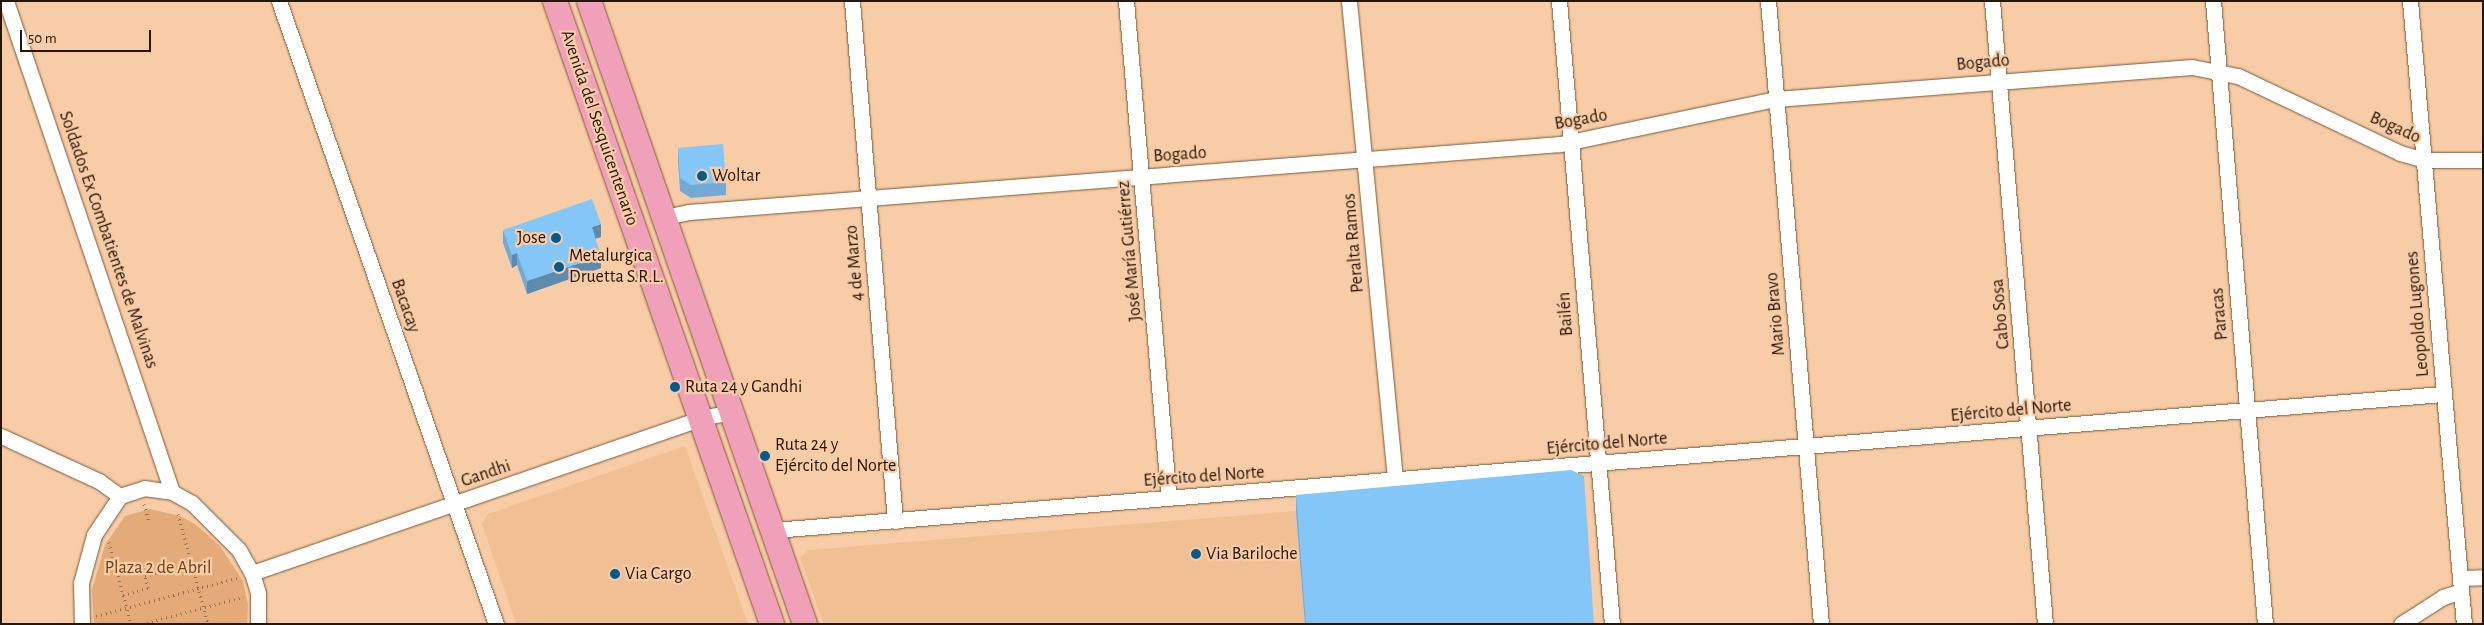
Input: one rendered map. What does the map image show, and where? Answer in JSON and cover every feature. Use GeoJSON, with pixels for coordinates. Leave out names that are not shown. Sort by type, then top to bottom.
{"type":"FeatureCollection","features":[{"type":"Feature","properties":{"kind":"main road","name":"Avenida del Sesquicentenario"},"geometry":{"type":"LineString","coordinates":[[555,1],[772,624]]}},
{"type":"Feature","properties":{"kind":"main road","name":"Avenida del Sesquicentenario"},"geometry":{"type":"LineString","coordinates":[[589,1],[774,530],[805,624]]}},
{"type":"Feature","properties":{"kind":"street","name":"Soldados Ex Combatientes de Malvinas"},"geometry":{"type":"LineString","coordinates":[[6,1],[172,492]]}},
{"type":"Feature","properties":{"kind":"street","name":"Bacacay"},"geometry":{"type":"LineString","coordinates":[[279,1],[496,624]]}},
{"type":"Feature","properties":{"kind":"street","name":"4 de Marzo"},"geometry":{"type":"LineString","coordinates":[[852,1],[896,521]]}},
{"type":"Feature","properties":{"kind":"street","name":"José María Gutiérrez"},"geometry":{"type":"LineString","coordinates":[[1126,1],[1169,498]]}},
{"type":"Feature","properties":{"kind":"street","name":"Peralta Ramos"},"geometry":{"type":"LineString","coordinates":[[1349,1],[1395,481]]}},
{"type":"Feature","properties":{"kind":"street","name":"Bailén"},"geometry":{"type":"LineString","coordinates":[[1559,1],[1612,624]]}},
{"type":"Feature","properties":{"kind":"street","name":"Mario Bravo"},"geometry":{"type":"LineString","coordinates":[[1768,1],[1821,624]]}},
{"type":"Feature","properties":{"kind":"street","name":"Cabo Sosa"},"geometry":{"type":"LineString","coordinates":[[1992,1],[2030,429],[2045,624]]}},
{"type":"Feature","properties":{"kind":"street","name":"Paracas"},"geometry":{"type":"LineString","coordinates":[[2213,1],[2216,70],[2248,411],[2265,624]]}},
{"type":"Feature","properties":{"kind":"street","name":"Leopoldo Lugones"},"geometry":{"type":"LineString","coordinates":[[2410,1],[2464,624]]}},
{"type":"Feature","properties":{"kind":"street","name":"Bogado"},"geometry":{"type":"LineString","coordinates":[[665,217],[688,212],[869,200],[1572,142],[1776,99],[2000,80],[2192,67],[2216,70],[2256,83],[2400,153],[2424,160],[2483,160]]}},
{"type":"Feature","properties":{"kind":"street","name":"Ejército del Norte"},"geometry":{"type":"LineString","coordinates":[[774,530],[1395,481],[2443,394]]}},
{"type":"Feature","properties":{"kind":"street","name":"Gandhi"},"geometry":{"type":"LineString","coordinates":[[252,574],[701,418],[732,412]]}},
{"type":"Feature","properties":{"kind":"street"},"geometry":{"type":"LineString","coordinates":[[1,436],[100,480],[120,496]]}},
{"type":"Feature","properties":{"kind":"street"},"geometry":{"type":"LineString","coordinates":[[82,622],[81,583],[85,561],[103,520],[120,496],[144,488],[172,492],[206,514],[240,550],[252,574],[258,593],[258,624]]}},
{"type":"Feature","properties":{"kind":"street"},"geometry":{"type":"LineString","coordinates":[[2401,624],[2461,584],[2483,577]]}},
{"type":"Feature","properties":{"kind":"path"},"geometry":{"type":"LineString","coordinates":[[172,492],[208,624]]}},
{"type":"Feature","properties":{"kind":"path"},"geometry":{"type":"LineString","coordinates":[[103,520],[131,624]]}},
{"type":"Feature","properties":{"kind":"path"},"geometry":{"type":"LineString","coordinates":[[123,595],[148,588],[145,576],[192,563]]}},
{"type":"Feature","properties":{"kind":"path"},"geometry":{"type":"LineString","coordinates":[[82,622],[126,608],[199,590],[252,574]]}},
{"type":"Feature","properties":{"kind":"path"},"geometry":{"type":"LineString","coordinates":[[142,624],[258,593]]}},
{"type":"Feature","properties":{"kind":"shaded area","name":"Via Cargo"},"geometry":{"type":"Polygon","coordinates":[[[685,446],[748,624],[516,624],[482,524],[488,514],[685,446]]]}},
{"type":"Feature","properties":{"kind":"shaded area","name":"Via Bariloche"},"geometry":{"type":"Polygon","coordinates":[[[1296,511],[1593,624],[824,624],[800,558],[808,550],[1296,511]]]}},
{"type":"Feature","properties":{"kind":"green space","name":"Plaza 2 de Abril"},"geometry":{"type":"Polygon","coordinates":[[[150,509],[180,516],[195,524],[220,546],[243,581],[248,605],[247,624],[94,624],[92,590],[105,545],[125,516],[150,509]]]}},
{"type":"Feature","properties":{"kind":"building","name":"Woltar"},"geometry":{"type":"Polygon","coordinates":[[[723,144],[726,182],[691,185],[680,178],[678,148],[723,144]]]}},
{"type":"Feature","properties":{"kind":"building"},"geometry":{"type":"Polygon","coordinates":[[[592,199],[601,224],[592,227],[601,256],[527,281],[517,253],[512,255],[503,230],[592,199]]]}},
{"type":"Feature","properties":{"kind":"building"},"geometry":{"type":"Polygon","coordinates":[[[1571,470],[1584,476],[1594,624],[1306,624],[1296,495],[1571,470]]]}},
{"type":"Feature","properties":{"kind":"place","name":"Woltar"},"geometry":{"type":"Point","coordinates":[702,176]}},
{"type":"Feature","properties":{"kind":"place","name":"Jose"},"geometry":{"type":"Point","coordinates":[556,238]}},
{"type":"Feature","properties":{"kind":"place","name":"Metalurgica Druetta S.R.L."},"geometry":{"type":"Point","coordinates":[559,267]}},
{"type":"Feature","properties":{"kind":"place","name":"Ruta 24 y Gandhi"},"geometry":{"type":"Point","coordinates":[675,387]}},
{"type":"Feature","properties":{"kind":"place","name":"Ruta 24 y Ejército del Norte"},"geometry":{"type":"Point","coordinates":[765,456]}},
{"type":"Feature","properties":{"kind":"place","name":"Via Bariloche"},"geometry":{"type":"Point","coordinates":[1196,554]}},
{"type":"Feature","properties":{"kind":"place","name":"Via Cargo"},"geometry":{"type":"Point","coordinates":[615,574]}}]}
